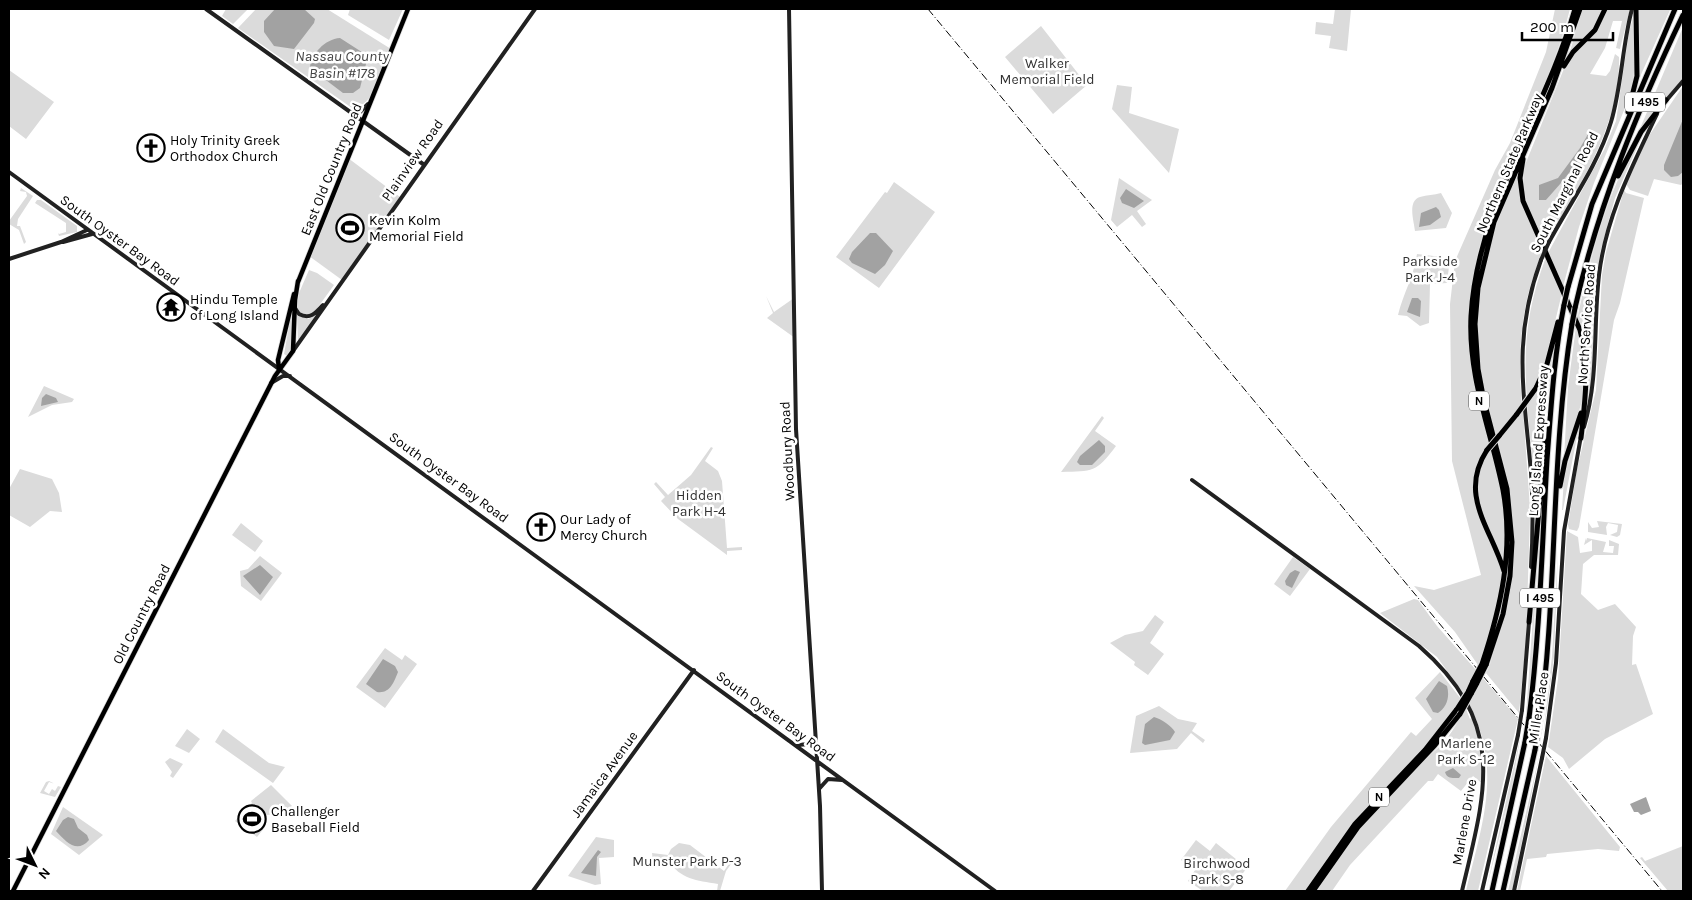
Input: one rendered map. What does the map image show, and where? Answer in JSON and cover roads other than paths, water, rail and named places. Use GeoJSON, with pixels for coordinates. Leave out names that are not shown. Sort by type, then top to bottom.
{"type":"FeatureCollection","features":[{"type":"Feature","properties":{"kind":"highway","name":"Northern State Parkway"},"geometry":{"type":"LineString","coordinates":[[1484,665],[1496,620],[1507,543],[1503,492],[1478,398],[1472,360],[1471,332],[1474,284],[1481,250],[1492,214],[1543,99],[1566,37],[1573,9]]}},
{"type":"Feature","properties":{"kind":"highway","name":"Northern State Parkway"},"geometry":{"type":"LineString","coordinates":[[1313,891],[1358,827],[1435,745],[1459,711],[1484,665],[1503,614],[1510,576],[1512,542],[1507,489],[1484,401],[1478,369],[1476,307],[1481,268],[1500,205],[1554,84],[1580,9]]}},
{"type":"Feature","properties":{"kind":"highway"},"geometry":{"type":"LineString","coordinates":[[1554,84],[1570,55],[1597,27],[1605,9]]}},
{"type":"Feature","properties":{"kind":"highway"},"geometry":{"type":"LineString","coordinates":[[1627,119],[1637,76],[1636,9]]}},
{"type":"Feature","properties":{"kind":"highway","name":"I 495"},"geometry":{"type":"LineString","coordinates":[[1559,322],[1592,204],[1675,9]]}},
{"type":"Feature","properties":{"kind":"highway","name":"Long Island Expressway"},"geometry":{"type":"LineString","coordinates":[[1503,891],[1535,750],[1548,656],[1564,385],[1575,308],[1592,239],[1609,189],[1683,15]]}},
{"type":"Feature","properties":{"kind":"highway"},"geometry":{"type":"LineString","coordinates":[[1609,189],[1641,132],[1666,100]]}},
{"type":"Feature","properties":{"kind":"highway"},"geometry":{"type":"LineString","coordinates":[[1527,146],[1520,178],[1523,201],[1580,330],[1587,368],[1581,438]]}},
{"type":"Feature","properties":{"kind":"highway"},"geometry":{"type":"LineString","coordinates":[[1504,573],[1494,543],[1481,518],[1476,502],[1476,479],[1479,465],[1487,450],[1536,388],[1547,364],[1559,322]]}},
{"type":"Feature","properties":{"kind":"highway","name":"Long Island Expressway"},"geometry":{"type":"LineString","coordinates":[[1492,891],[1529,718],[1536,655],[1550,421],[1559,322]]}},
{"type":"Feature","properties":{"kind":"highway"},"geometry":{"type":"LineString","coordinates":[[1556,522],[1566,461],[1585,404]]}},
{"type":"Feature","properties":{"kind":"highway"},"geometry":{"type":"LineString","coordinates":[[1529,622],[1537,520],[1550,421]]}},
{"type":"Feature","properties":{"kind":"highway","name":"Northern State Parkway"},"geometry":{"type":"LineString","coordinates":[[1308,891],[1355,824],[1459,711]]}},
{"type":"Feature","properties":{"kind":"main road"},"geometry":{"type":"LineString","coordinates":[[206,9],[423,164]]}},
{"type":"Feature","properties":{"kind":"main road","name":"East Old Country Road"},"geometry":{"type":"LineString","coordinates":[[279,369],[280,352],[298,281],[408,9]]}},
{"type":"Feature","properties":{"kind":"main road","name":"Plainview Road"},"geometry":{"type":"LineString","coordinates":[[293,351],[423,164],[535,9]]}},
{"type":"Feature","properties":{"kind":"main road","name":"Woodbury Road"},"geometry":{"type":"LineString","coordinates":[[789,9],[796,429],[816,734],[822,891]]}},
{"type":"Feature","properties":{"kind":"main road","name":"South Marginal Road"},"geometry":{"type":"LineString","coordinates":[[1482,891],[1518,735],[1522,710],[1529,622],[1532,504],[1523,400],[1522,346],[1528,302],[1541,260],[1549,242],[1594,163],[1607,134],[1616,104],[1626,32],[1632,9]]}},
{"type":"Feature","properties":{"kind":"main road","name":"North Service Road"},"geometry":{"type":"LineString","coordinates":[[1565,526],[1594,379],[1598,284],[1606,238],[1625,178],[1666,100],[1683,81]]}},
{"type":"Feature","properties":{"kind":"main road"},"geometry":{"type":"LineString","coordinates":[[349,111],[360,112],[370,103]]}},
{"type":"Feature","properties":{"kind":"main road","name":"South Oyster Bay Road"},"geometry":{"type":"LineString","coordinates":[[9,172],[995,891]]}},
{"type":"Feature","properties":{"kind":"main road"},"geometry":{"type":"LineString","coordinates":[[61,242],[87,230]]}},
{"type":"Feature","properties":{"kind":"main road"},"geometry":{"type":"LineString","coordinates":[[9,259],[92,234]]}},
{"type":"Feature","properties":{"kind":"main road","name":"East Old Country Road"},"geometry":{"type":"LineString","coordinates":[[293,351],[298,281]]}},
{"type":"Feature","properties":{"kind":"main road"},"geometry":{"type":"LineString","coordinates":[[295,308],[301,316],[310,317],[331,296]]}},
{"type":"Feature","properties":{"kind":"main road","name":"Old Country Road"},"geometry":{"type":"LineString","coordinates":[[13,891],[271,383],[293,351]]}},
{"type":"Feature","properties":{"kind":"main road"},"geometry":{"type":"LineString","coordinates":[[271,383],[283,376],[290,376]]}},
{"type":"Feature","properties":{"kind":"main road","name":"Marlene Drive"},"geometry":{"type":"LineString","coordinates":[[1192,480],[1419,646],[1448,675],[1465,700],[1478,732],[1484,776],[1479,820],[1462,891]]}},
{"type":"Feature","properties":{"kind":"main road","name":"Miller Place"},"geometry":{"type":"LineString","coordinates":[[1514,891],[1546,738],[1556,670],[1565,526]]}},
{"type":"Feature","properties":{"kind":"main road","name":"Jamaica Avenue"},"geometry":{"type":"LineString","coordinates":[[533,891],[694,670]]}},
{"type":"Feature","properties":{"kind":"main road"},"geometry":{"type":"LineString","coordinates":[[797,745],[810,744],[816,734]]}},
{"type":"Feature","properties":{"kind":"main road"},"geometry":{"type":"LineString","coordinates":[[819,789],[828,779],[844,780]]}},
{"type":"Feature","properties":{"kind":"water","name":"Nassau County Basin #178"},"geometry":{"type":"Polygon","coordinates":[[[275,9],[304,9],[315,19],[294,49],[274,46],[264,32],[264,21],[275,9]]]}},
{"type":"Feature","properties":{"kind":"water","name":"Nassau County Basin #178"},"geometry":{"type":"Polygon","coordinates":[[[340,38],[368,56],[360,88],[353,93],[343,93],[310,68],[313,58],[324,44],[340,38]]]}},
{"type":"Feature","properties":{"kind":"water"},"geometry":{"type":"Polygon","coordinates":[[[1683,119],[1683,172],[1678,176],[1671,177],[1664,170],[1664,165],[1683,119]]]}},
{"type":"Feature","properties":{"kind":"water"},"geometry":{"type":"Polygon","coordinates":[[[1591,129],[1593,132],[1589,142],[1573,168],[1546,200],[1539,200],[1539,185],[1558,178],[1591,129]]]}},
{"type":"Feature","properties":{"kind":"water"},"geometry":{"type":"Polygon","coordinates":[[[1126,189],[1144,201],[1134,208],[1122,203],[1120,198],[1126,189]]]}},
{"type":"Feature","properties":{"kind":"water"},"geometry":{"type":"Polygon","coordinates":[[[1436,207],[1441,217],[1430,225],[1419,227],[1421,213],[1436,207]]]}},
{"type":"Feature","properties":{"kind":"water"},"geometry":{"type":"Polygon","coordinates":[[[870,233],[876,233],[893,251],[885,265],[875,274],[852,263],[849,259],[852,252],[870,233]]]}},
{"type":"Feature","properties":{"kind":"water"},"geometry":{"type":"Polygon","coordinates":[[[1412,298],[1418,298],[1421,301],[1420,317],[1407,312],[1412,298]]]}},
{"type":"Feature","properties":{"kind":"water"},"geometry":{"type":"Polygon","coordinates":[[[46,394],[56,398],[58,402],[41,406],[42,398],[46,394]]]}},
{"type":"Feature","properties":{"kind":"water"},"geometry":{"type":"Polygon","coordinates":[[[1099,440],[1105,446],[1105,452],[1092,465],[1080,465],[1077,462],[1080,456],[1099,440]]]}},
{"type":"Feature","properties":{"kind":"water"},"geometry":{"type":"Polygon","coordinates":[[[260,565],[273,577],[260,595],[243,576],[260,565]]]}},
{"type":"Feature","properties":{"kind":"water"},"geometry":{"type":"Polygon","coordinates":[[[1295,570],[1300,572],[1292,588],[1286,585],[1285,581],[1290,573],[1295,570]]]}},
{"type":"Feature","properties":{"kind":"water"},"geometry":{"type":"Polygon","coordinates":[[[383,659],[395,666],[398,672],[388,689],[377,692],[366,684],[383,659]]]}},
{"type":"Feature","properties":{"kind":"water"},"geometry":{"type":"Polygon","coordinates":[[[1439,681],[1447,686],[1448,694],[1446,705],[1438,713],[1433,712],[1426,699],[1439,681]]]}},
{"type":"Feature","properties":{"kind":"water"},"geometry":{"type":"Polygon","coordinates":[[[1154,717],[1166,723],[1175,732],[1170,740],[1145,745],[1142,743],[1145,724],[1154,717]]]}},
{"type":"Feature","properties":{"kind":"water"},"geometry":{"type":"Polygon","coordinates":[[[1453,768],[1461,775],[1459,778],[1447,776],[1445,772],[1453,768]]]}},
{"type":"Feature","properties":{"kind":"water"},"geometry":{"type":"Polygon","coordinates":[[[1646,797],[1651,811],[1641,815],[1638,812],[1634,812],[1630,804],[1646,797]]]}},
{"type":"Feature","properties":{"kind":"water"},"geometry":{"type":"Polygon","coordinates":[[[68,817],[74,819],[78,828],[87,835],[89,840],[85,844],[80,846],[72,845],[56,831],[63,820],[68,817]]]}},
{"type":"Feature","properties":{"kind":"water"},"geometry":{"type":"Polygon","coordinates":[[[598,850],[601,852],[597,857],[596,876],[581,873],[598,850]]]}},
{"type":"Feature","properties":{"kind":"railway"},"geometry":{"type":"LineString","coordinates":[[928,9],[1662,891]]}},
{"type":"Feature","properties":{"kind":"place","name":"Holy Trinity Greek Orthodox Church"},"geometry":{"type":"Point","coordinates":[151,148]}},
{"type":"Feature","properties":{"kind":"place","name":"Kevin Kolm Memorial Field"},"geometry":{"type":"Point","coordinates":[350,228]}},
{"type":"Feature","properties":{"kind":"place","name":"Hindu Temple of Long Island"},"geometry":{"type":"Point","coordinates":[171,307]}},
{"type":"Feature","properties":{"kind":"place","name":"Our Lady of Mercy Church"},"geometry":{"type":"Point","coordinates":[541,527]}},
{"type":"Feature","properties":{"kind":"place","name":"Challenger Baseball Field"},"geometry":{"type":"Point","coordinates":[252,819]}},
{"type":"Feature","properties":{"kind":"park label","name":"Walker Memorial Field"},"geometry":{"type":"Point","coordinates":[1047,72]}},
{"type":"Feature","properties":{"kind":"park label","name":"Parkside Park J-4"},"geometry":{"type":"Point","coordinates":[1430,270]}},
{"type":"Feature","properties":{"kind":"park label","name":"Hidden Park H-4"},"geometry":{"type":"Point","coordinates":[699,504]}},
{"type":"Feature","properties":{"kind":"park label","name":"Marlene Park S-12"},"geometry":{"type":"Point","coordinates":[1466,752]}},
{"type":"Feature","properties":{"kind":"park label","name":"Munster Park P-3"},"geometry":{"type":"Point","coordinates":[687,861]}},
{"type":"Feature","properties":{"kind":"park label","name":"Birchwood Park S-8"},"geometry":{"type":"Point","coordinates":[1217,872]}}]}
